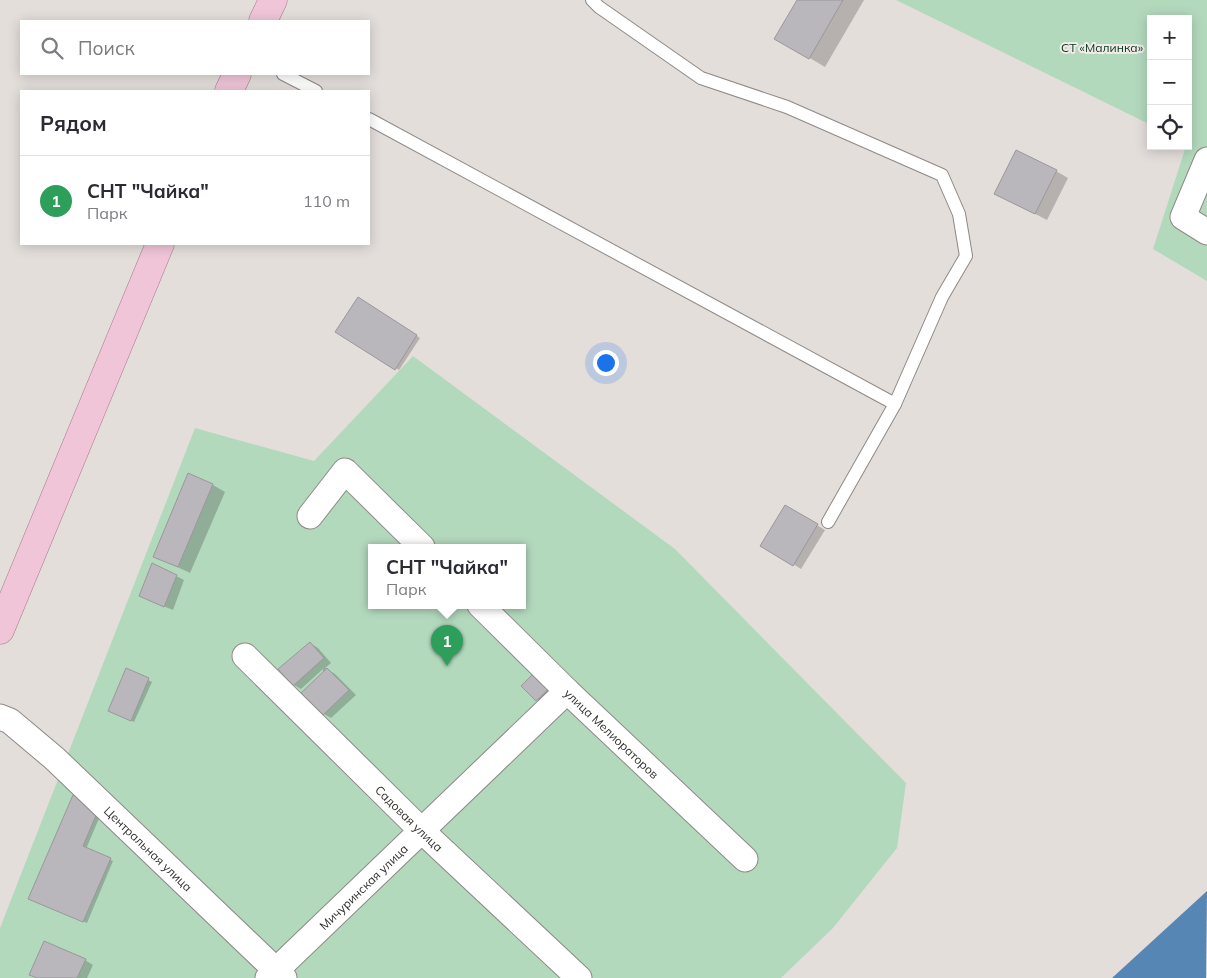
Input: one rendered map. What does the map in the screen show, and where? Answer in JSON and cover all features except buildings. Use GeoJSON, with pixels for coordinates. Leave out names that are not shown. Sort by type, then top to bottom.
{"type":"FeatureCollection","features":[{"type":"Feature","properties":{"kind":"main road"},"geometry":{"type":"LineString","coordinates":[[263,20],[273,0]]}},
{"type":"Feature","properties":{"kind":"main road"},"geometry":{"type":"LineString","coordinates":[[229,90],[237,75]]}},
{"type":"Feature","properties":{"kind":"main road"},"geometry":{"type":"LineString","coordinates":[[0,628],[160,245]]}},
{"type":"Feature","properties":{"kind":"street"},"geometry":{"type":"LineString","coordinates":[[1207,160],[1183,217],[1207,232]]}},
{"type":"Feature","properties":{"kind":"street"},"geometry":{"type":"LineString","coordinates":[[310,516],[345,471],[419,544]]}},
{"type":"Feature","properties":{"kind":"street","name":"улица Мелиораторов"},"geometry":{"type":"LineString","coordinates":[[484,609],[567,691],[746,859]]}},
{"type":"Feature","properties":{"kind":"street","name":"Садовая улица"},"geometry":{"type":"LineString","coordinates":[[245,656],[422,831],[578,978]]}},
{"type":"Feature","properties":{"kind":"street","name":"Мичуринская улица"},"geometry":{"type":"LineString","coordinates":[[276,975],[567,691]]}},
{"type":"Feature","properties":{"kind":"street","name":"Центральная улица"},"geometry":{"type":"LineString","coordinates":[[5,719],[54,758],[276,975]]}},
{"type":"Feature","properties":{"kind":"lane"},"geometry":{"type":"LineString","coordinates":[[592,0],[599,7],[701,78],[787,107],[942,175],[959,214],[966,256],[942,297],[895,404],[828,522]]}},
{"type":"Feature","properties":{"kind":"lane"},"geometry":{"type":"LineString","coordinates":[[285,75],[314,90]]}},
{"type":"Feature","properties":{"kind":"lane"},"geometry":{"type":"LineString","coordinates":[[370,120],[895,404]]}},
{"type":"Feature","properties":{"kind":"green space","name":"CТ «Малинка»"},"geometry":{"type":"Polygon","coordinates":[[[896,0],[1207,0],[1207,281],[1153,249],[1185,150],[1192,150],[1192,15],[1147,15],[1147,123],[896,0]]]}},
{"type":"Feature","properties":{"kind":"green space"},"geometry":{"type":"Polygon","coordinates":[[[413,356],[675,549],[906,783],[897,848],[833,928],[781,978],[0,978],[0,928],[195,428],[314,461],[413,356]]]}},
{"type":"Feature","properties":{"kind":"water"},"geometry":{"type":"Polygon","coordinates":[[[1207,891],[1206,978],[1112,978],[1207,891]]]}},
{"type":"Feature","properties":{"kind":"place","name":"СНТ \"Чайка\""},"geometry":{"type":"Point","coordinates":[447,666]}}]}
